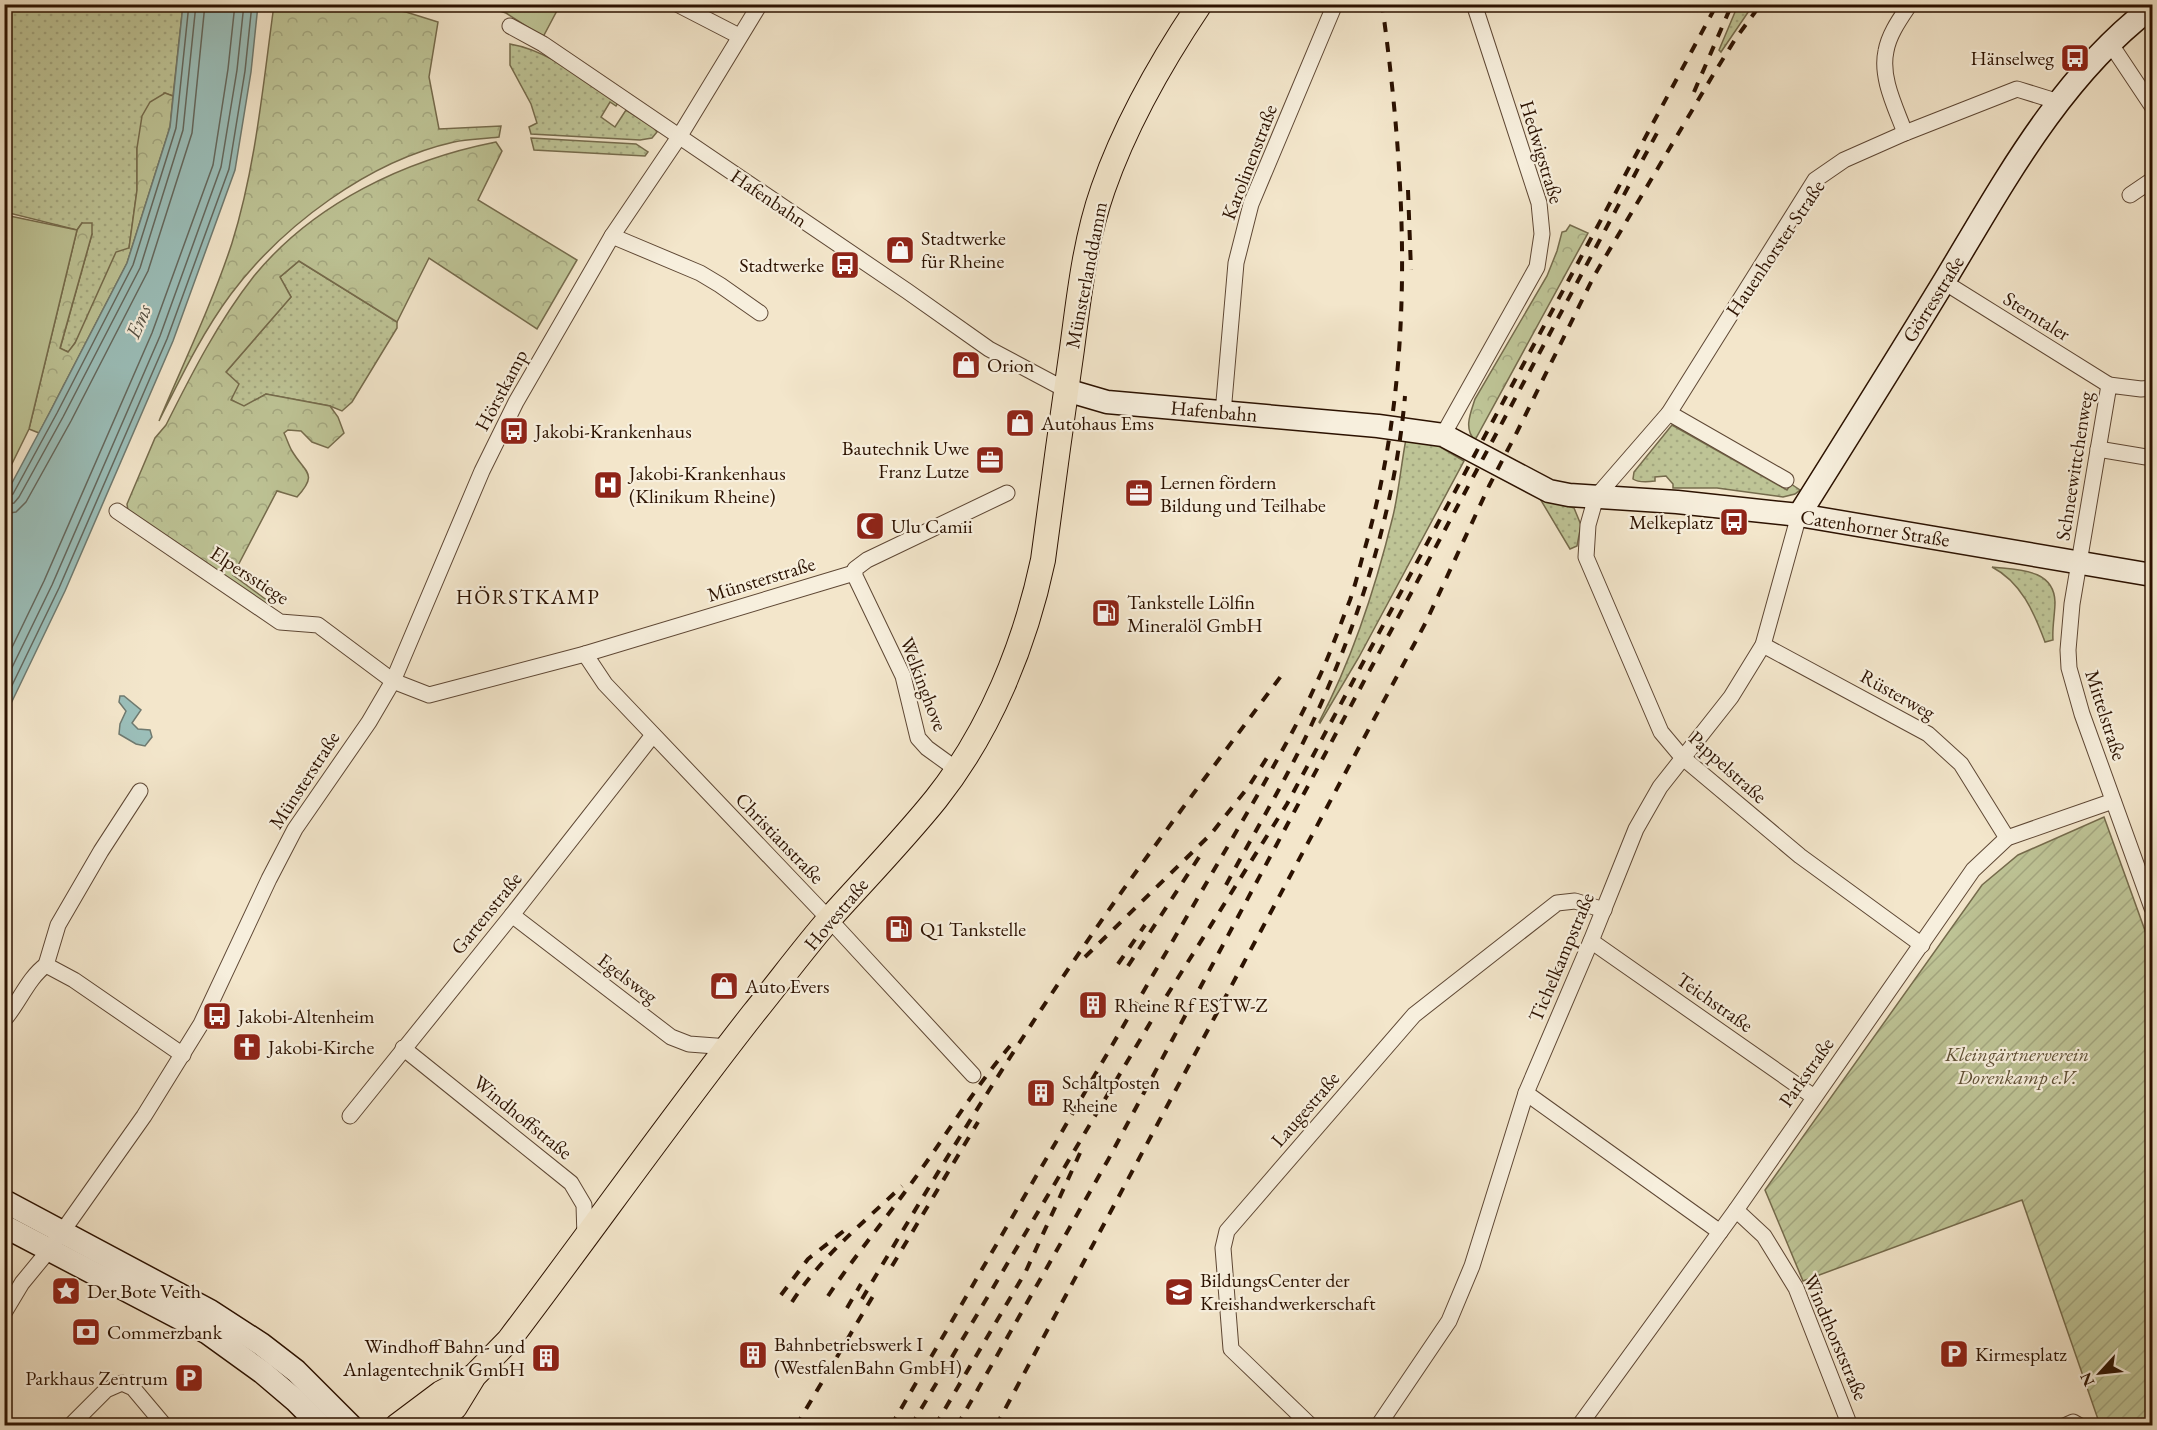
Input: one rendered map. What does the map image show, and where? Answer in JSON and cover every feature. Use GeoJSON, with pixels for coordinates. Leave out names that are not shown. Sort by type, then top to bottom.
{"type":"FeatureCollection","features":[{"type":"Feature","properties":{"kind":"main road","name":"Münsterlanddamm"},"geometry":{"type":"LineString","coordinates":[[1066,390],[1080,293],[1093,224],[1103,190],[1141,102],[1173,45],[1200,4]]}},
{"type":"Feature","properties":{"kind":"main road","name":"Hovestraße"},"geometry":{"type":"LineString","coordinates":[[434,1425],[454,1407],[474,1376],[509,1340],[729,1047],[829,919],[936,798],[982,727],[1011,665],[1027,623],[1043,560],[1066,390]]}},
{"type":"Feature","properties":{"kind":"main road","name":"Hovestraße"},"geometry":{"type":"LineString","coordinates":[[397,1425],[441,1393],[474,1376]]}},
{"type":"Feature","properties":{"kind":"street"},"geometry":{"type":"LineString","coordinates":[[677,4],[739,36]]}},
{"type":"Feature","properties":{"kind":"street","name":"Hörstkamp"},"geometry":{"type":"LineString","coordinates":[[393,681],[482,471],[504,426],[612,236],[679,137],[760,4]]}},
{"type":"Feature","properties":{"kind":"street","name":"Karolinenstraße"},"geometry":{"type":"LineString","coordinates":[[1223,413],[1236,263],[1251,204],[1335,4]]}},
{"type":"Feature","properties":{"kind":"street","name":"Hedwigstraße"},"geometry":{"type":"LineString","coordinates":[[1443,435],[1537,267],[1542,234],[1539,203],[1474,4]]}},
{"type":"Feature","properties":{"kind":"street"},"geometry":{"type":"LineString","coordinates":[[1905,133],[1886,81],[1885,52],[1894,28],[1910,4]]}},
{"type":"Feature","properties":{"kind":"street"},"geometry":{"type":"LineString","coordinates":[[2065,94],[2110,43],[2152,7]]}},
{"type":"Feature","properties":{"kind":"street"},"geometry":{"type":"LineString","coordinates":[[510,26],[543,44],[679,137]]}},
{"type":"Feature","properties":{"kind":"street"},"geometry":{"type":"LineString","coordinates":[[2110,43],[2152,106]]}},
{"type":"Feature","properties":{"kind":"street","name":"Hauenhorster Straße"},"geometry":{"type":"LineString","coordinates":[[1596,497],[1668,413],[1815,180],[1844,160],[1905,133],[2017,90],[2065,94]]}},
{"type":"Feature","properties":{"kind":"street","name":"Görresstraße"},"geometry":{"type":"LineString","coordinates":[[1799,515],[1989,206],[2065,94]]}},
{"type":"Feature","properties":{"kind":"street","name":"Hafenbahn"},"geometry":{"type":"LineString","coordinates":[[679,137],[989,349],[1066,390],[1107,402],[1378,426],[1443,435],[1549,491],[1596,497]]}},
{"type":"Feature","properties":{"kind":"street"},"geometry":{"type":"LineString","coordinates":[[2130,195],[2152,180]]}},
{"type":"Feature","properties":{"kind":"street"},"geometry":{"type":"LineString","coordinates":[[612,236],[700,273],[760,313]]}},
{"type":"Feature","properties":{"kind":"street","name":"Sterntaler"},"geometry":{"type":"LineString","coordinates":[[1944,282],[2109,385]]}},
{"type":"Feature","properties":{"kind":"street","name":"Schneewittchenweg"},"geometry":{"type":"LineString","coordinates":[[2079,563],[2109,385],[2152,388]]}},
{"type":"Feature","properties":{"kind":"street","name":"Catenhorner Straße"},"geometry":{"type":"LineString","coordinates":[[1668,413],[1786,480]]}},
{"type":"Feature","properties":{"kind":"street"},"geometry":{"type":"LineString","coordinates":[[2098,449],[2152,458]]}},
{"type":"Feature","properties":{"kind":"street","name":"Münsterstraße"},"geometry":{"type":"LineString","coordinates":[[4,1313],[22,1283],[56,1240],[144,1116],[183,1055],[208,1010],[295,829],[369,722],[393,681],[429,695],[585,654],[854,571],[867,560],[1007,493]]}},
{"type":"Feature","properties":{"kind":"street","name":"Catenhorner Straße"},"geometry":{"type":"LineString","coordinates":[[1596,497],[1677,502],[1799,515],[2152,575]]}},
{"type":"Feature","properties":{"kind":"street","name":"Pappelstraße"},"geometry":{"type":"LineString","coordinates":[[1596,497],[1588,525],[1586,557],[1661,732],[1682,757],[1800,856],[1922,945]]}},
{"type":"Feature","properties":{"kind":"street","name":"Elpersstiege"},"geometry":{"type":"LineString","coordinates":[[117,511],[280,622],[318,625],[393,681]]}},
{"type":"Feature","properties":{"kind":"street","name":"Tichelkampstraße"},"geometry":{"type":"LineString","coordinates":[[1378,1425],[1449,1321],[1472,1266],[1526,1093],[1636,829],[1660,787],[1731,697],[1763,645],[1799,515]]}},
{"type":"Feature","properties":{"kind":"street","name":"Mittelstraße"},"geometry":{"type":"LineString","coordinates":[[2079,563],[2071,615],[2069,669],[2082,714],[2152,908]]}},
{"type":"Feature","properties":{"kind":"street","name":"Welkinghove"},"geometry":{"type":"LineString","coordinates":[[854,571],[903,676],[918,738],[927,748],[956,769]]}},
{"type":"Feature","properties":{"kind":"street","name":"Rüsterweg"},"geometry":{"type":"LineString","coordinates":[[1763,645],[1928,734],[1961,765],[2007,838]]}},
{"type":"Feature","properties":{"kind":"street","name":"Christianstraße"},"geometry":{"type":"LineString","coordinates":[[585,654],[605,684],[829,919],[973,1075]]}},
{"type":"Feature","properties":{"kind":"street","name":"Gartenstraße"},"geometry":{"type":"LineString","coordinates":[[350,1116],[653,735]]}},
{"type":"Feature","properties":{"kind":"street"},"geometry":{"type":"LineString","coordinates":[[4,1020],[14,1009],[39,970],[46,965],[58,925],[101,851],[140,791]]}},
{"type":"Feature","properties":{"kind":"street","name":"Parkstraße"},"geometry":{"type":"LineString","coordinates":[[1579,1425],[1736,1210],[1973,870],[2007,838],[2113,801]]}},
{"type":"Feature","properties":{"kind":"street","name":"Laugestraße"},"geometry":{"type":"LineString","coordinates":[[1311,1425],[1231,1349],[1223,1248],[1227,1231],[1414,1015],[1557,903],[1575,901],[1604,910]]}},
{"type":"Feature","properties":{"kind":"street","name":"Egelsweg"},"geometry":{"type":"LineString","coordinates":[[512,915],[671,1037],[689,1044],[729,1047]]}},
{"type":"Feature","properties":{"kind":"street","name":"Teichstraße"},"geometry":{"type":"LineString","coordinates":[[1591,940],[1814,1097]]}},
{"type":"Feature","properties":{"kind":"street"},"geometry":{"type":"LineString","coordinates":[[46,965],[74,980],[183,1055]]}},
{"type":"Feature","properties":{"kind":"street","name":"Windhoffstraße"},"geometry":{"type":"LineString","coordinates":[[403,1048],[571,1183],[584,1205],[585,1237]]}},
{"type":"Feature","properties":{"kind":"street"},"geometry":{"type":"LineString","coordinates":[[1526,1093],[1720,1232]]}},
{"type":"Feature","properties":{"kind":"street"},"geometry":{"type":"LineString","coordinates":[[4,1201],[56,1240],[208,1334],[262,1372],[321,1425]]}},
{"type":"Feature","properties":{"kind":"street","name":"Windthorststraße"},"geometry":{"type":"LineString","coordinates":[[1736,1210],[1764,1236],[1796,1288],[1850,1425]]}},
{"type":"Feature","properties":{"kind":"street"},"geometry":{"type":"LineString","coordinates":[[4,1226],[56,1240],[210,1311],[261,1344],[296,1371],[351,1425]]}},
{"type":"Feature","properties":{"kind":"street"},"geometry":{"type":"LineString","coordinates":[[70,1425],[106,1390],[122,1383],[133,1388],[165,1425]]}},
{"type":"Feature","properties":{"kind":"street"},"geometry":{"type":"LineString","coordinates":[[2064,1425],[2073,1422],[2080,1425]]}},
{"type":"Feature","properties":{"kind":"green space"},"geometry":{"type":"Polygon","coordinates":[[[5,5],[183,5],[173,96],[164,93],[137,148],[137,190],[129,248],[69,352],[60,349],[92,234],[82,223],[77,230],[5,212],[5,5]]]}},
{"type":"Feature","properties":{"kind":"green space"},"geometry":{"type":"Polygon","coordinates":[[[274,5],[372,5],[438,22],[429,77],[439,129],[501,126],[499,137],[454,142],[422,151],[391,164],[330,199],[302,221],[252,268],[220,309],[201,340],[159,421],[216,288],[232,243],[247,184],[258,125],[274,5]]]}},
{"type":"Feature","properties":{"kind":"green space"},"geometry":{"type":"Polygon","coordinates":[[[481,5],[560,5],[543,37],[506,13],[481,5]]]}},
{"type":"Feature","properties":{"kind":"green space"},"geometry":{"type":"Polygon","coordinates":[[[1738,5],[1753,5],[1721,52],[1719,50],[1738,5]]]}},
{"type":"Feature","properties":{"kind":"green space"},"geometry":{"type":"Polygon","coordinates":[[[510,44],[553,60],[618,103],[616,106],[610,102],[601,117],[615,127],[626,110],[657,132],[652,138],[640,140],[531,134],[529,127],[537,123],[531,104],[510,65],[510,44]]]}},
{"type":"Feature","properties":{"kind":"green space"},"geometry":{"type":"Polygon","coordinates":[[[165,93],[173,96],[170,127],[127,263],[39,433],[29,429],[77,230],[82,223],[92,223],[92,234],[60,348],[68,352],[75,343],[116,252],[129,248],[137,190],[137,148],[142,116],[150,102],[165,93]]]}},
{"type":"Feature","properties":{"kind":"green space"},"geometry":{"type":"Polygon","coordinates":[[[531,138],[636,144],[648,152],[645,156],[534,150],[531,138]]]}},
{"type":"Feature","properties":{"kind":"green space"},"geometry":{"type":"Polygon","coordinates":[[[496,142],[502,151],[478,200],[577,260],[537,329],[429,258],[397,322],[299,261],[280,277],[291,297],[226,372],[239,384],[231,400],[244,406],[266,394],[330,406],[338,417],[344,433],[328,448],[312,442],[301,431],[288,430],[284,433],[309,478],[297,497],[277,491],[233,575],[268,601],[267,608],[128,511],[127,504],[155,438],[166,425],[206,348],[241,293],[278,250],[304,227],[363,188],[428,160],[496,142]]]}},
{"type":"Feature","properties":{"kind":"green space"},"geometry":{"type":"Polygon","coordinates":[[[5,215],[77,230],[29,429],[5,478],[5,215]]]}},
{"type":"Feature","properties":{"kind":"green space"},"geometry":{"type":"Polygon","coordinates":[[[1570,225],[1588,233],[1475,440],[1471,436],[1469,426],[1475,399],[1547,276],[1562,232],[1566,231],[1570,225]]]}},
{"type":"Feature","properties":{"kind":"green space"},"geometry":{"type":"Polygon","coordinates":[[[299,261],[397,322],[397,328],[352,402],[342,411],[330,406],[266,394],[244,407],[230,399],[226,372],[291,297],[280,277],[299,261]]]}},
{"type":"Feature","properties":{"kind":"green space"},"geometry":{"type":"Polygon","coordinates":[[[1672,425],[1787,490],[1791,484],[1800,490],[1783,497],[1717,488],[1673,488],[1673,484],[1666,476],[1655,477],[1655,481],[1649,482],[1633,479],[1634,472],[1672,425]]]}},
{"type":"Feature","properties":{"kind":"green space"},"geometry":{"type":"Polygon","coordinates":[[[1406,439],[1437,445],[1464,461],[1359,657],[1320,723],[1353,647],[1379,569],[1397,497],[1406,439]]]}},
{"type":"Feature","properties":{"kind":"green space"},"geometry":{"type":"Polygon","coordinates":[[[1539,497],[1574,508],[1581,525],[1577,546],[1570,549],[1539,497]]]}},
{"type":"Feature","properties":{"kind":"green space"},"geometry":{"type":"Polygon","coordinates":[[[1992,567],[2022,570],[2041,577],[2048,583],[2053,591],[2055,602],[2053,640],[2045,642],[2031,609],[2019,589],[1992,567]]]}},
{"type":"Feature","properties":{"kind":"green space","name":"Kleingärtnerverein Dorenkamp e.V."},"geometry":{"type":"Polygon","coordinates":[[[2104,817],[2152,950],[2152,1425],[2100,1425],[2022,1200],[1803,1281],[1765,1190],[1982,885],[2018,855],[2104,817]]]}},
{"type":"Feature","properties":{"kind":"water","name":"Ems"},"geometry":{"type":"Polygon","coordinates":[[[183,5],[258,5],[251,72],[235,170],[173,341],[65,591],[5,716],[5,496],[127,263],[170,127],[183,5]]]}},
{"type":"Feature","properties":{"kind":"water"},"geometry":{"type":"Polygon","coordinates":[[[120,696],[124,696],[141,710],[132,723],[138,729],[150,730],[152,737],[145,746],[136,744],[119,734],[120,724],[126,711],[119,702],[120,696]]]}},
{"type":"Feature","properties":{"kind":"railway"},"geometry":{"type":"LineString","coordinates":[[891,1426],[1290,737],[1325,663],[1350,600],[1381,481],[1393,414],[1399,346],[1402,278],[1401,209],[1391,72],[1382,4]]}},
{"type":"Feature","properties":{"kind":"railway"},"geometry":{"type":"LineString","coordinates":[[911,1426],[1159,1008],[1287,804],[1717,4]]}},
{"type":"Feature","properties":{"kind":"railway"},"geometry":{"type":"LineString","coordinates":[[1694,92],[1732,4]]}},
{"type":"Feature","properties":{"kind":"railway"},"geometry":{"type":"LineString","coordinates":[[996,1426],[1426,622],[1489,486],[1594,276],[1713,75],[1761,4]]}},
{"type":"Feature","properties":{"kind":"railway"},"geometry":{"type":"LineString","coordinates":[[957,1426],[1108,1160],[1657,133]]}},
{"type":"Feature","properties":{"kind":"railway"},"geometry":{"type":"LineString","coordinates":[[1408,190],[1411,270]]}},
{"type":"Feature","properties":{"kind":"railway"},"geometry":{"type":"LineString","coordinates":[[1226,885],[1280,788],[1344,649],[1359,608],[1383,524],[1393,482],[1405,396]]}},
{"type":"Feature","properties":{"kind":"railway"},"geometry":{"type":"LineString","coordinates":[[862,1299],[958,1140],[1092,934],[1284,672]]}},
{"type":"Feature","properties":{"kind":"railway"},"geometry":{"type":"LineString","coordinates":[[1085,957],[1211,834],[1249,786],[1270,753]]}},
{"type":"Feature","properties":{"kind":"railway"},"geometry":{"type":"LineString","coordinates":[[1128,966],[1203,851]]}},
{"type":"Feature","properties":{"kind":"railway"},"geometry":{"type":"LineString","coordinates":[[1118,964],[1145,925]]}},
{"type":"Feature","properties":{"kind":"railway"},"geometry":{"type":"LineString","coordinates":[[828,1296],[1010,1046]]}},
{"type":"Feature","properties":{"kind":"railway"},"geometry":{"type":"LineString","coordinates":[[892,1266],[978,1122]]}},
{"type":"Feature","properties":{"kind":"railway"},"geometry":{"type":"LineString","coordinates":[[935,1426],[1026,1271],[1080,1153]]}},
{"type":"Feature","properties":{"kind":"railway"},"geometry":{"type":"LineString","coordinates":[[792,1302],[829,1255],[902,1186]]}},
{"type":"Feature","properties":{"kind":"railway"},"geometry":{"type":"LineString","coordinates":[[781,1295],[808,1259],[850,1226]]}},
{"type":"Feature","properties":{"kind":"railway"},"geometry":{"type":"LineString","coordinates":[[847,1308],[861,1284]]}},
{"type":"Feature","properties":{"kind":"railway"},"geometry":{"type":"LineString","coordinates":[[796,1426],[876,1291]]}},
{"type":"Feature","properties":{"kind":"place","name":"Hänselweg"},"geometry":{"type":"Point","coordinates":[2075,58]}},
{"type":"Feature","properties":{"kind":"place","name":"Stadtwerke für Rheine"},"geometry":{"type":"Point","coordinates":[900,250]}},
{"type":"Feature","properties":{"kind":"place","name":"Stadtwerke"},"geometry":{"type":"Point","coordinates":[845,265]}},
{"type":"Feature","properties":{"kind":"place","name":"Orion"},"geometry":{"type":"Point","coordinates":[966,365]}},
{"type":"Feature","properties":{"kind":"place","name":"Autohaus Ems"},"geometry":{"type":"Point","coordinates":[1020,423]}},
{"type":"Feature","properties":{"kind":"place","name":"Jakobi-Krankenhaus"},"geometry":{"type":"Point","coordinates":[514,431]}},
{"type":"Feature","properties":{"kind":"place","name":"Bautechnik Uwe Franz Lutze"},"geometry":{"type":"Point","coordinates":[990,460]}},
{"type":"Feature","properties":{"kind":"place","name":"Jakobi-Krankenhaus (Klinikum Rheine)"},"geometry":{"type":"Point","coordinates":[608,485]}},
{"type":"Feature","properties":{"kind":"place","name":"Lernen fördern Bildung und Teilhabe"},"geometry":{"type":"Point","coordinates":[1139,493]}},
{"type":"Feature","properties":{"kind":"place","name":"Melkeplatz"},"geometry":{"type":"Point","coordinates":[1734,522]}},
{"type":"Feature","properties":{"kind":"place","name":"Ulu Camii"},"geometry":{"type":"Point","coordinates":[870,526]}},
{"type":"Feature","properties":{"kind":"place","name":"Tankstelle Lölfin Mineralöl GmbH"},"geometry":{"type":"Point","coordinates":[1106,613]}},
{"type":"Feature","properties":{"kind":"place","name":"Q1 Tankstelle"},"geometry":{"type":"Point","coordinates":[899,929]}},
{"type":"Feature","properties":{"kind":"place","name":"Auto Evers"},"geometry":{"type":"Point","coordinates":[724,986]}},
{"type":"Feature","properties":{"kind":"place","name":"Rheine Rf ESTW-Z"},"geometry":{"type":"Point","coordinates":[1093,1005]}},
{"type":"Feature","properties":{"kind":"place","name":"Jakobi-Altenheim"},"geometry":{"type":"Point","coordinates":[217,1016]}},
{"type":"Feature","properties":{"kind":"place","name":"Jakobi-Kirche"},"geometry":{"type":"Point","coordinates":[247,1047]}},
{"type":"Feature","properties":{"kind":"place","name":"Schaltposten Rheine"},"geometry":{"type":"Point","coordinates":[1041,1093]}},
{"type":"Feature","properties":{"kind":"place","name":"Der Bote Veith"},"geometry":{"type":"Point","coordinates":[66,1291]}},
{"type":"Feature","properties":{"kind":"place","name":"BildungsCenter der Kreishandwerkerschaft"},"geometry":{"type":"Point","coordinates":[1179,1292]}},
{"type":"Feature","properties":{"kind":"place","name":"Commerzbank"},"geometry":{"type":"Point","coordinates":[86,1332]}},
{"type":"Feature","properties":{"kind":"place","name":"Kirmesplatz"},"geometry":{"type":"Point","coordinates":[1954,1354]}},
{"type":"Feature","properties":{"kind":"place","name":"Bahnbetriebswerk I (WestfalenBahn GmbH)"},"geometry":{"type":"Point","coordinates":[753,1355]}},
{"type":"Feature","properties":{"kind":"place","name":"Windhoff Bahn- und Anlagentechnik GmbH"},"geometry":{"type":"Point","coordinates":[546,1358]}},
{"type":"Feature","properties":{"kind":"place","name":"Parkhaus Zentrum"},"geometry":{"type":"Point","coordinates":[189,1378]}},
{"type":"Feature","properties":{"kind":"district","name":"HÖRSTKAMP"},"geometry":{"type":"Point","coordinates":[528,596]}}]}
